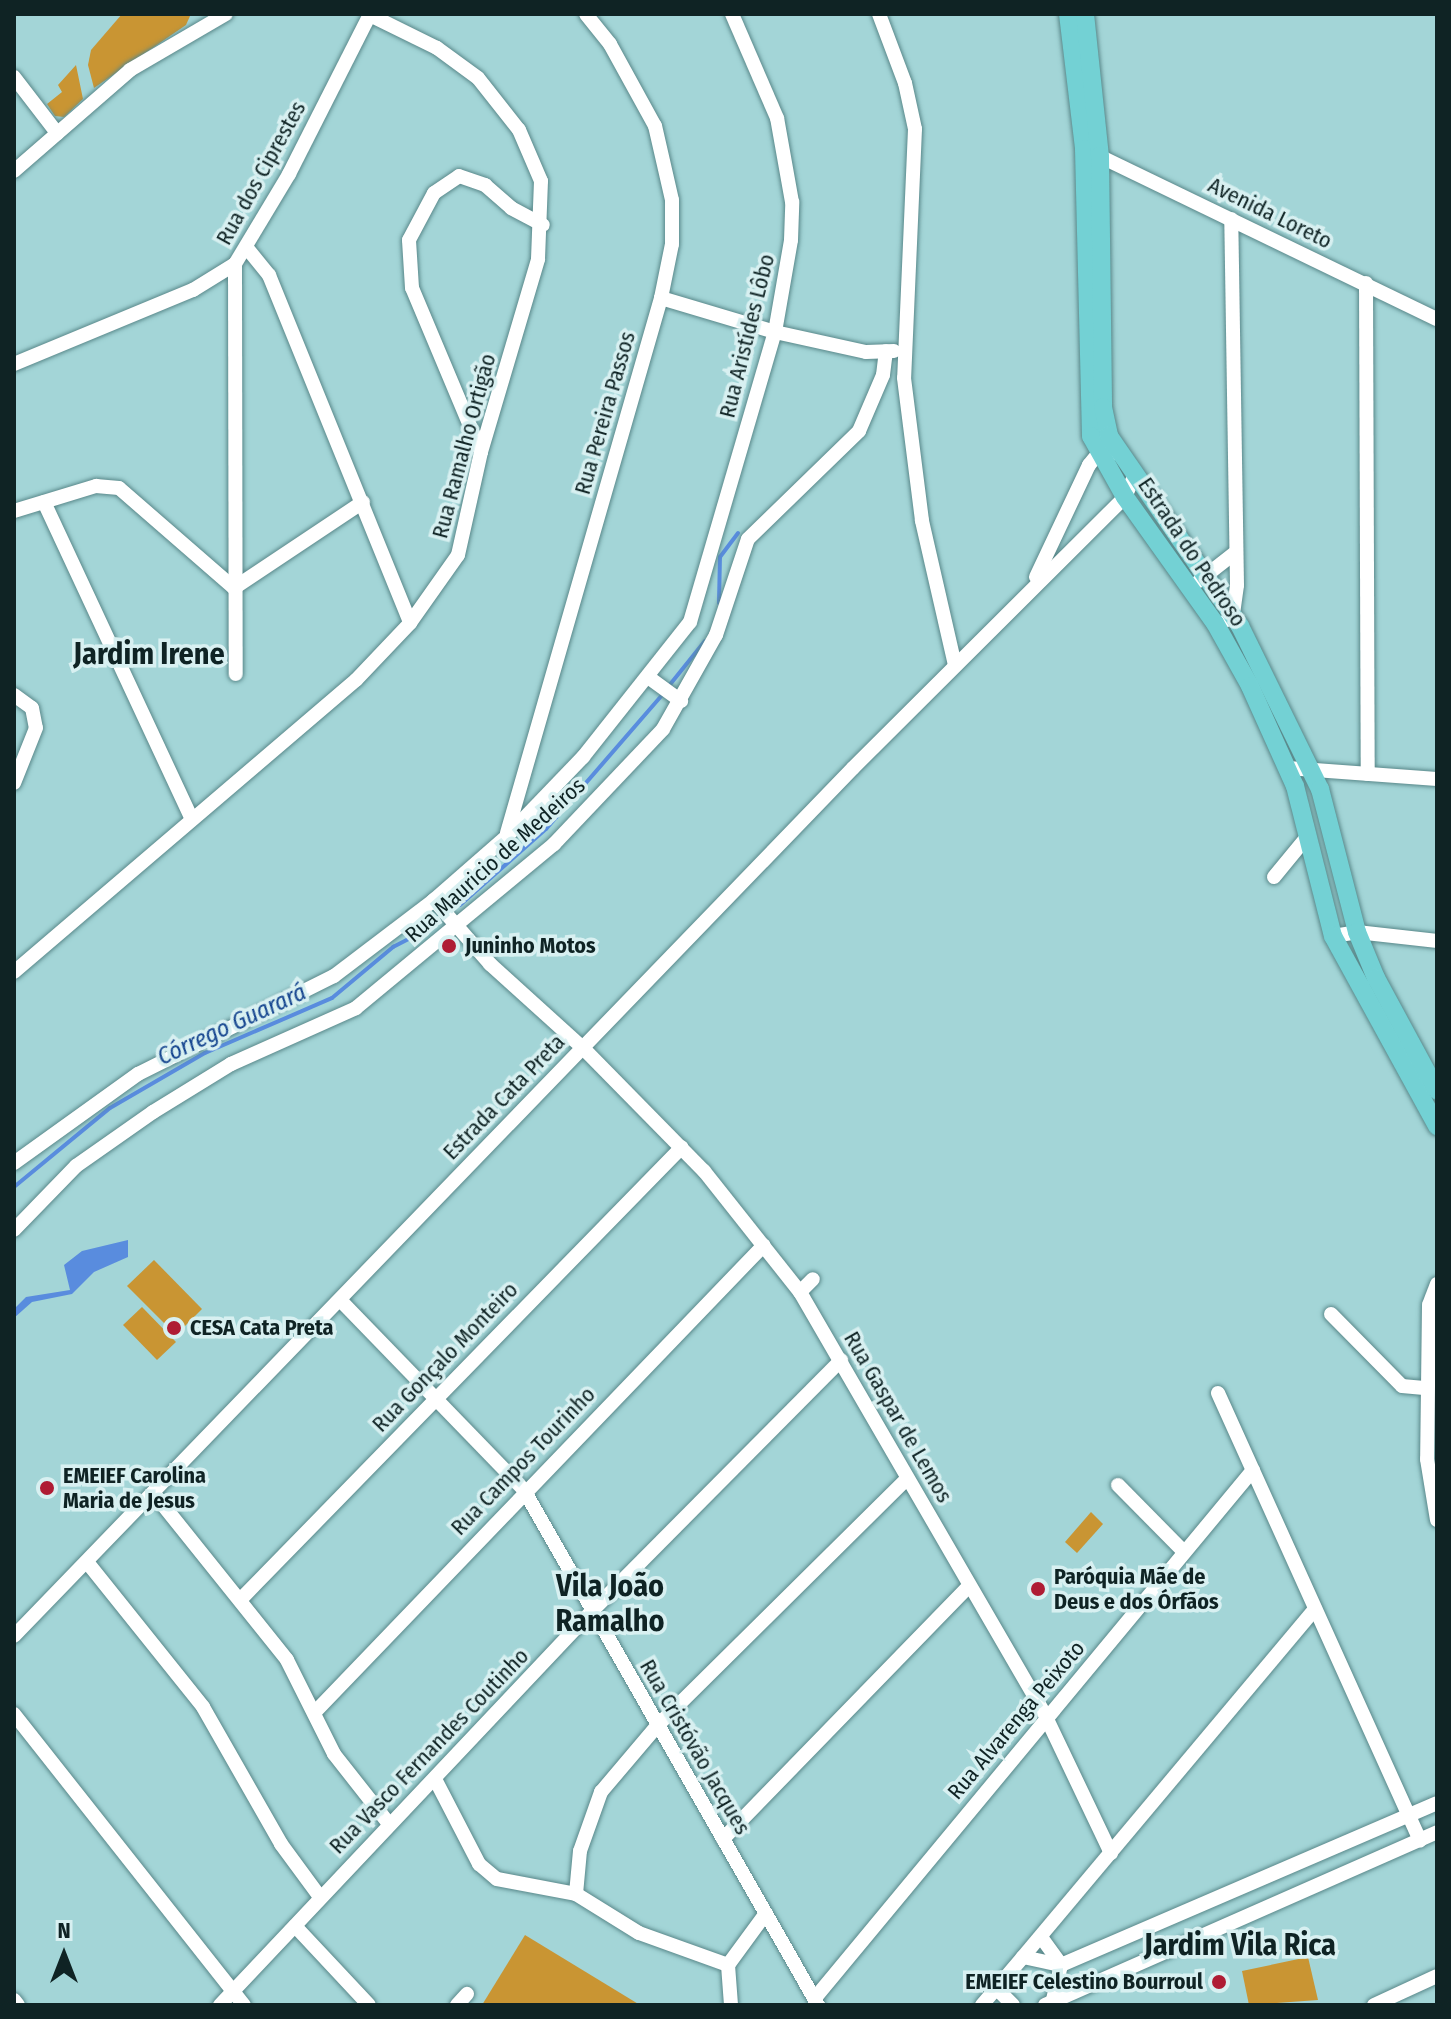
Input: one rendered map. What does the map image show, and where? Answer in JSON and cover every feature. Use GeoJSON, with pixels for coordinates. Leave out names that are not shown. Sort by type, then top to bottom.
{"type":"FeatureCollection","features":[{"type":"Feature","properties":{"kind":"main road","name":"Estrada do Pedroso"},"geometry":{"type":"LineString","coordinates":[[1068,14],[1092,152],[1087,408],[1098,454],[1125,497],[1198,582],[1233,614],[1312,769],[1357,932],[1437,1091]]}},
{"type":"Feature","properties":{"kind":"main road","name":"Estrada do Pedroso"},"geometry":{"type":"LineString","coordinates":[[1085,14],[1103,407],[1118,455],[1198,582],[1288,768],[1333,936],[1437,1126]]}},
{"type":"Feature","properties":{"kind":"street"},"geometry":{"type":"LineString","coordinates":[[14,171],[151,55],[226,14]]}},
{"type":"Feature","properties":{"kind":"street","name":"Rua Ramalho Ortigão"},"geometry":{"type":"LineString","coordinates":[[14,972],[356,680],[410,623],[458,555],[481,452],[538,259],[543,225],[536,165],[504,107],[452,57],[370,14]]}},
{"type":"Feature","properties":{"kind":"street","name":"Rua dos Ciprestes"},"geometry":{"type":"LineString","coordinates":[[14,364],[193,290],[235,264],[247,248],[370,14]]}},
{"type":"Feature","properties":{"kind":"street","name":"Rua Pereira Passos"},"geometry":{"type":"LineString","coordinates":[[507,836],[661,298],[672,244],[666,164],[649,115],[610,44],[586,14]]}},
{"type":"Feature","properties":{"kind":"street","name":"Rua Aristídes Lôbo"},"geometry":{"type":"LineString","coordinates":[[648,677],[690,622],[775,332],[791,240],[786,153],[761,74],[732,14]]}},
{"type":"Feature","properties":{"kind":"street"},"geometry":{"type":"LineString","coordinates":[[879,14],[905,83],[915,129],[904,351],[922,521],[955,665]]}},
{"type":"Feature","properties":{"kind":"street"},"geometry":{"type":"LineString","coordinates":[[14,77],[57,133]]}},
{"type":"Feature","properties":{"kind":"street","name":"Avenida Loreto"},"geometry":{"type":"LineString","coordinates":[[1092,152],[1437,319]]}},
{"type":"Feature","properties":{"kind":"street"},"geometry":{"type":"LineString","coordinates":[[481,452],[412,288],[409,240],[434,193],[459,176],[485,185],[511,208],[543,225]]}},
{"type":"Feature","properties":{"kind":"street"},"geometry":{"type":"LineString","coordinates":[[1219,629],[1233,614],[1236,552],[1231,219]]}},
{"type":"Feature","properties":{"kind":"street"},"geometry":{"type":"LineString","coordinates":[[247,248],[269,275],[410,623]]}},
{"type":"Feature","properties":{"kind":"street"},"geometry":{"type":"LineString","coordinates":[[235,264],[236,674]]}},
{"type":"Feature","properties":{"kind":"street"},"geometry":{"type":"LineString","coordinates":[[1366,283],[1368,774]]}},
{"type":"Feature","properties":{"kind":"street"},"geometry":{"type":"LineString","coordinates":[[661,298],[775,332],[866,352],[904,351]]}},
{"type":"Feature","properties":{"kind":"street","name":"Rua Mauricio de Medeiros"},"geometry":{"type":"LineString","coordinates":[[14,1230],[76,1166],[153,1112],[231,1064],[356,1008],[458,926],[584,813],[663,729],[681,701],[716,635],[748,539],[859,431],[883,375],[886,351]]}},
{"type":"Feature","properties":{"kind":"street"},"geometry":{"type":"LineString","coordinates":[[1098,454],[1118,455]]}},
{"type":"Feature","properties":{"kind":"street","name":"Estrada Cata Preta"},"geometry":{"type":"LineString","coordinates":[[1027,591],[1098,454]]}},
{"type":"Feature","properties":{"kind":"street","name":"Estrada Cata Preta"},"geometry":{"type":"LineString","coordinates":[[14,1636],[155,1495],[582,1047],[1027,591],[1125,497],[1134,477]]}},
{"type":"Feature","properties":{"kind":"street"},"geometry":{"type":"LineString","coordinates":[[14,511],[96,486],[119,488],[234,588]]}},
{"type":"Feature","properties":{"kind":"street"},"geometry":{"type":"LineString","coordinates":[[44,502],[192,819]]}},
{"type":"Feature","properties":{"kind":"street"},"geometry":{"type":"LineString","coordinates":[[234,588],[363,502]]}},
{"type":"Feature","properties":{"kind":"street"},"geometry":{"type":"LineString","coordinates":[[1069,507],[1072,528],[1086,535]]}},
{"type":"Feature","properties":{"kind":"street"},"geometry":{"type":"LineString","coordinates":[[1198,582],[1236,552]]}},
{"type":"Feature","properties":{"kind":"street"},"geometry":{"type":"LineString","coordinates":[[14,1163],[138,1074],[334,976],[434,900],[507,836],[648,677],[681,701]]}},
{"type":"Feature","properties":{"kind":"street"},"geometry":{"type":"LineString","coordinates":[[14,695],[32,708],[36,728],[14,783]]}},
{"type":"Feature","properties":{"kind":"street"},"geometry":{"type":"LineString","coordinates":[[1288,768],[1437,779]]}},
{"type":"Feature","properties":{"kind":"street"},"geometry":{"type":"LineString","coordinates":[[525,776],[535,788],[551,790]]}},
{"type":"Feature","properties":{"kind":"street"},"geometry":{"type":"LineString","coordinates":[[1274,877],[1306,838]]}},
{"type":"Feature","properties":{"kind":"street","name":"Rua Gaspar de Lemos"},"geometry":{"type":"LineString","coordinates":[[434,900],[490,964],[582,1047],[682,1147],[800,1292],[1046,1717],[1111,1853]]}},
{"type":"Feature","properties":{"kind":"street"},"geometry":{"type":"LineString","coordinates":[[1333,936],[1357,932],[1437,941]]}},
{"type":"Feature","properties":{"kind":"street","name":"Rua Gonçalo Monteiro"},"geometry":{"type":"LineString","coordinates":[[241,1599],[682,1147]]}},
{"type":"Feature","properties":{"kind":"street","name":"Rua Campos Tourinho"},"geometry":{"type":"LineString","coordinates":[[316,1711],[524,1490],[764,1245]]}},
{"type":"Feature","properties":{"kind":"street"},"geometry":{"type":"LineString","coordinates":[[800,1292],[813,1279]]}},
{"type":"Feature","properties":{"kind":"street"},"geometry":{"type":"LineString","coordinates":[[1437,1284],[1429,1305],[1427,1388],[1428,1471],[1437,1520]]}},
{"type":"Feature","properties":{"kind":"street","name":"Rua Cristóvão Jacques"},"geometry":{"type":"LineString","coordinates":[[340,1300],[524,1490],[591,1612],[817,2002]]}},
{"type":"Feature","properties":{"kind":"street"},"geometry":{"type":"LineString","coordinates":[[1331,1314],[1402,1386],[1427,1388]]}},
{"type":"Feature","properties":{"kind":"street","name":"Rua Vasco Fernandes Coutinho"},"geometry":{"type":"LineString","coordinates":[[220,2005],[591,1612],[841,1360]]}},
{"type":"Feature","properties":{"kind":"street"},"geometry":{"type":"LineString","coordinates":[[1218,1393],[1420,1841]]}},
{"type":"Feature","properties":{"kind":"street","name":"Rua Alvarenga Peixoto"},"geometry":{"type":"LineString","coordinates":[[817,2002],[1046,1717],[1253,1470]]}},
{"type":"Feature","properties":{"kind":"street"},"geometry":{"type":"LineString","coordinates":[[576,1894],[587,1820],[601,1792],[657,1726],[907,1479]]}},
{"type":"Feature","properties":{"kind":"street"},"geometry":{"type":"LineString","coordinates":[[1118,1485],[1184,1552]]}},
{"type":"Feature","properties":{"kind":"street"},"geometry":{"type":"LineString","coordinates":[[155,1495],[287,1660],[316,1711],[334,1754],[389,1824]]}},
{"type":"Feature","properties":{"kind":"street"},"geometry":{"type":"LineString","coordinates":[[87,1562],[203,1707],[281,1844],[320,1897]]}},
{"type":"Feature","properties":{"kind":"street"},"geometry":{"type":"LineString","coordinates":[[723,1839],[969,1586]]}},
{"type":"Feature","properties":{"kind":"street"},"geometry":{"type":"LineString","coordinates":[[982,2005],[1315,1609]]}},
{"type":"Feature","properties":{"kind":"street"},"geometry":{"type":"LineString","coordinates":[[14,1714],[244,2005]]}},
{"type":"Feature","properties":{"kind":"street"},"geometry":{"type":"LineString","coordinates":[[435,1779],[479,1864],[516,1886],[576,1894],[639,1933],[728,1965]]}},
{"type":"Feature","properties":{"kind":"street"},"geometry":{"type":"LineString","coordinates":[[1023,1957],[1061,1965],[1437,1803]]}},
{"type":"Feature","properties":{"kind":"street"},"geometry":{"type":"LineString","coordinates":[[1049,2003],[1437,1832]]}},
{"type":"Feature","properties":{"kind":"street"},"geometry":{"type":"LineString","coordinates":[[731,2005],[728,1965],[766,1913]]}},
{"type":"Feature","properties":{"kind":"street"},"geometry":{"type":"LineString","coordinates":[[295,1926],[369,2005]]}},
{"type":"Feature","properties":{"kind":"street"},"geometry":{"type":"LineString","coordinates":[[1041,1937],[1061,1965]]}},
{"type":"Feature","properties":{"kind":"street"},"geometry":{"type":"LineString","coordinates":[[1049,2003],[1061,1965]]}},
{"type":"Feature","properties":{"kind":"street"},"geometry":{"type":"LineString","coordinates":[[1374,2005],[1394,2001],[1437,1976]]}},
{"type":"Feature","properties":{"kind":"street"},"geometry":{"type":"LineString","coordinates":[[996,1988],[1013,2005]]}},
{"type":"Feature","properties":{"kind":"street"},"geometry":{"type":"LineString","coordinates":[[14,2000],[18,2005]]}},
{"type":"Feature","properties":{"kind":"shaded area"},"geometry":{"type":"Polygon","coordinates":[[[122,14],[190,16],[186,25],[94,88],[88,65],[91,50],[122,14]]]}},
{"type":"Feature","properties":{"kind":"shaded area"},"geometry":{"type":"Polygon","coordinates":[[[76,65],[83,99],[64,117],[55,116],[47,104],[62,92],[58,85],[76,65]]]}},
{"type":"Feature","properties":{"kind":"shaded area"},"geometry":{"type":"Polygon","coordinates":[[[154,1260],[202,1309],[176,1335],[127,1286],[154,1260]]]}},
{"type":"Feature","properties":{"kind":"shaded area"},"geometry":{"type":"Polygon","coordinates":[[[142,1307],[176,1342],[157,1360],[123,1325],[142,1307]]]}},
{"type":"Feature","properties":{"kind":"shaded area"},"geometry":{"type":"Polygon","coordinates":[[[1091,1512],[1103,1524],[1077,1553],[1065,1542],[1091,1512]]]}},
{"type":"Feature","properties":{"kind":"shaded area"},"geometry":{"type":"Polygon","coordinates":[[[525,1935],[640,2005],[482,2005],[525,1935]]]}},
{"type":"Feature","properties":{"kind":"shaded area"},"geometry":{"type":"Polygon","coordinates":[[[1308,1957],[1318,2000],[1249,2005],[1242,1971],[1308,1957]]]}},
{"type":"Feature","properties":{"kind":"water"},"geometry":{"type":"Polygon","coordinates":[[[128,1240],[128,1257],[94,1272],[72,1294],[32,1302],[14,1318],[14,1309],[26,1297],[70,1290],[64,1265],[82,1251],[128,1240]]]}},
{"type":"Feature","properties":{"kind":"waterway","name":"Córrego Guarará"},"geometry":{"type":"LineString","coordinates":[[719,603],[720,557],[738,533]]}},
{"type":"Feature","properties":{"kind":"waterway","name":"Córrego Guarará"},"geometry":{"type":"LineString","coordinates":[[668,687],[705,641]]}},
{"type":"Feature","properties":{"kind":"waterway","name":"Córrego Guarará"},"geometry":{"type":"LineString","coordinates":[[460,905],[546,829],[663,694]]}},
{"type":"Feature","properties":{"kind":"waterway","name":"Córrego Guarará"},"geometry":{"type":"LineString","coordinates":[[14,1187],[110,1108],[205,1053],[332,998],[393,947],[430,928]]}},
{"type":"Feature","properties":{"kind":"place","name":"Juninho Motos"},"geometry":{"type":"Point","coordinates":[449,946]}},
{"type":"Feature","properties":{"kind":"place","name":"CESA Cata Preta"},"geometry":{"type":"Point","coordinates":[174,1328]}},
{"type":"Feature","properties":{"kind":"place","name":"EMEIEF Carolina Maria de Jesus"},"geometry":{"type":"Point","coordinates":[47,1488]}},
{"type":"Feature","properties":{"kind":"place","name":"Paróquia Mãe de Deus e dos Órfãos"},"geometry":{"type":"Point","coordinates":[1038,1589]}},
{"type":"Feature","properties":{"kind":"place","name":"EMEIEF Celestino Bourroul"},"geometry":{"type":"Point","coordinates":[1219,1982]}},
{"type":"Feature","properties":{"kind":"district","name":"Jardim Irene"},"geometry":{"type":"Point","coordinates":[149,654]}},
{"type":"Feature","properties":{"kind":"district","name":"Vila João Ramalho"},"geometry":{"type":"Point","coordinates":[610,1603]}},
{"type":"Feature","properties":{"kind":"district","name":"Jardim Vila Rica"},"geometry":{"type":"Point","coordinates":[1240,1945]}}]}
